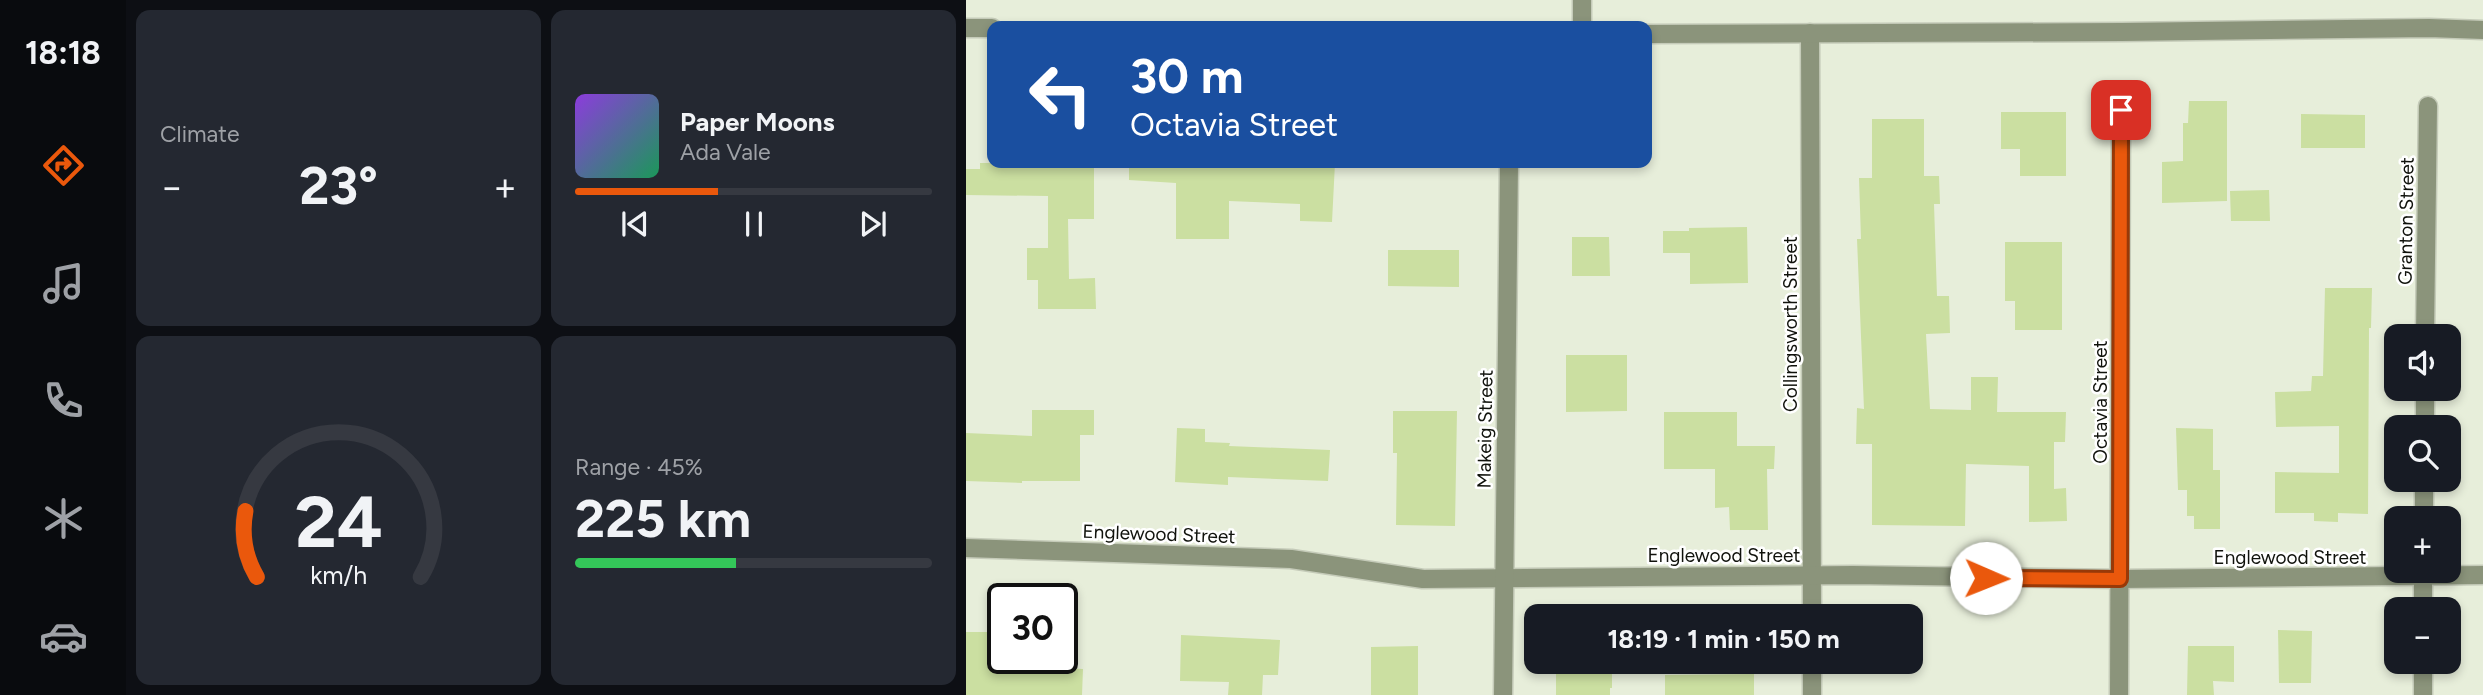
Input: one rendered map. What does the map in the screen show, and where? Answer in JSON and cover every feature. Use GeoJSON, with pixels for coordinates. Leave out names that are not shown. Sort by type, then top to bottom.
{"type":"FeatureCollection","features":[{"type":"Feature","properties":{"kind":"street"},"geometry":{"type":"LineString","coordinates":[[1582,0],[1582,21]]}},
{"type":"Feature","properties":{"kind":"street"},"geometry":{"type":"LineString","coordinates":[[966,28],[987,28]]}},
{"type":"Feature","properties":{"kind":"street"},"geometry":{"type":"LineString","coordinates":[[1652,34],[2429,28],[2483,30]]}},
{"type":"Feature","properties":{"kind":"street","name":"Collingsworth Street"},"geometry":{"type":"LineString","coordinates":[[1810,33],[1812,604]]}},
{"type":"Feature","properties":{"kind":"street","name":"Granton Street"},"geometry":{"type":"LineString","coordinates":[[2426,324],[2428,106]]}},
{"type":"Feature","properties":{"kind":"street","name":"Octavia Street"},"geometry":{"type":"LineString","coordinates":[[2119,695],[2121,110]]}},
{"type":"Feature","properties":{"kind":"street","name":"Makeig Street"},"geometry":{"type":"LineString","coordinates":[[1503,695],[1509,168]]}},
{"type":"Feature","properties":{"kind":"street","name":"Englewood Street"},"geometry":{"type":"LineString","coordinates":[[966,548],[1290,559],[1423,579],[1812,576],[2120,579],[2384,575]]}},
{"type":"Feature","properties":{"kind":"street","name":"Englewood Street"},"geometry":{"type":"LineString","coordinates":[[2461,575],[2483,575]]}},
{"type":"Feature","properties":{"kind":"street"},"geometry":{"type":"LineString","coordinates":[[1812,674],[1812,695]]}},
{"type":"Feature","properties":{"kind":"street"},"geometry":{"type":"LineString","coordinates":[[2423,674],[2423,695]]}},
{"type":"Feature","properties":{"kind":"building"},"geometry":{"type":"Polygon","coordinates":[[[2189,101],[2227,101],[2227,201],[2162,203],[2162,162],[2183,161],[2183,123],[2188,123],[2189,101]]]}},
{"type":"Feature","properties":{"kind":"building"},"geometry":{"type":"Polygon","coordinates":[[[2001,112],[2066,112],[2066,176],[2020,176],[2020,149],[2001,149],[2001,112]]]}},
{"type":"Feature","properties":{"kind":"building"},"geometry":{"type":"Polygon","coordinates":[[[2301,114],[2365,115],[2365,148],[2301,148],[2301,114]]]}},
{"type":"Feature","properties":{"kind":"building"},"geometry":{"type":"Polygon","coordinates":[[[1872,119],[1924,119],[1924,176],[1939,176],[1940,204],[1934,204],[1937,296],[1949,296],[1950,333],[1926,334],[1930,409],[1971,410],[1971,377],[1998,377],[1997,412],[2066,412],[2065,442],[2054,442],[2054,489],[2066,488],[2067,521],[2029,522],[2029,466],[1966,464],[1965,526],[1872,525],[1872,444],[1856,444],[1857,408],[1864,409],[1857,239],[1861,239],[1859,178],[1872,178],[1872,119]]]}},
{"type":"Feature","properties":{"kind":"building"},"geometry":{"type":"Polygon","coordinates":[[[980,163],[987,163],[987,168],[1094,168],[1094,219],[1068,219],[1069,279],[1095,278],[1096,309],[1038,309],[1038,280],[1027,280],[1027,248],[1048,248],[1048,196],[966,195],[966,169],[980,169],[980,163]]]}},
{"type":"Feature","properties":{"kind":"building"},"geometry":{"type":"Polygon","coordinates":[[[1129,168],[1335,168],[1332,222],[1300,221],[1300,204],[1229,201],[1229,239],[1176,239],[1176,183],[1129,180],[1129,168]]]}},
{"type":"Feature","properties":{"kind":"building"},"geometry":{"type":"Polygon","coordinates":[[[2269,190],[2270,221],[2231,221],[2230,191],[2269,190]]]}},
{"type":"Feature","properties":{"kind":"building"},"geometry":{"type":"Polygon","coordinates":[[[1747,227],[1748,283],[1690,284],[1690,253],[1663,253],[1663,231],[1747,227]]]}},
{"type":"Feature","properties":{"kind":"building"},"geometry":{"type":"Polygon","coordinates":[[[1572,237],[1609,237],[1610,276],[1572,276],[1572,237]]]}},
{"type":"Feature","properties":{"kind":"building"},"geometry":{"type":"Polygon","coordinates":[[[2005,242],[2062,242],[2062,330],[2015,330],[2015,301],[2005,301],[2005,242]]]}},
{"type":"Feature","properties":{"kind":"building"},"geometry":{"type":"Polygon","coordinates":[[[1388,250],[1459,250],[1459,287],[1388,286],[1388,250]]]}},
{"type":"Feature","properties":{"kind":"building"},"geometry":{"type":"Polygon","coordinates":[[[2325,288],[2372,288],[2369,328],[2368,514],[2338,513],[2338,522],[2314,521],[2314,513],[2275,513],[2275,472],[2339,473],[2339,426],[2276,427],[2275,392],[2311,391],[2312,376],[2323,376],[2325,288]]]}},
{"type":"Feature","properties":{"kind":"building"},"geometry":{"type":"Polygon","coordinates":[[[1566,355],[1627,355],[1627,411],[1566,412],[1566,355]]]}},
{"type":"Feature","properties":{"kind":"building"},"geometry":{"type":"Polygon","coordinates":[[[1032,410],[1094,410],[1094,435],[1080,435],[1080,481],[966,481],[966,433],[1032,436],[1032,410]]]}},
{"type":"Feature","properties":{"kind":"building"},"geometry":{"type":"Polygon","coordinates":[[[1393,411],[1457,411],[1455,526],[1396,525],[1397,453],[1393,453],[1393,411]]]}},
{"type":"Feature","properties":{"kind":"building"},"geometry":{"type":"Polygon","coordinates":[[[1664,412],[1737,412],[1737,446],[1775,446],[1774,469],[1767,469],[1768,530],[1730,530],[1729,507],[1715,508],[1715,469],[1664,469],[1664,412]]]}},
{"type":"Feature","properties":{"kind":"building"},"geometry":{"type":"Polygon","coordinates":[[[1177,428],[1205,429],[1205,442],[1230,443],[1229,446],[1330,450],[1328,481],[1228,477],[1228,485],[1175,482],[1177,428]]]}},
{"type":"Feature","properties":{"kind":"building"},"geometry":{"type":"Polygon","coordinates":[[[2176,428],[2213,429],[2213,470],[2220,470],[2220,529],[2194,529],[2194,516],[2187,516],[2187,490],[2178,490],[2176,428]]]}},
{"type":"Feature","properties":{"kind":"building"},"geometry":{"type":"Polygon","coordinates":[[[2278,630],[2312,631],[2311,683],[2279,683],[2278,630]]]}},
{"type":"Feature","properties":{"kind":"building"},"geometry":{"type":"Polygon","coordinates":[[[966,632],[987,632],[987,674],[1078,674],[1078,669],[1083,669],[1082,695],[966,695],[966,632]]]}},
{"type":"Feature","properties":{"kind":"building"},"geometry":{"type":"Polygon","coordinates":[[[1181,635],[1280,640],[1278,675],[1263,675],[1262,695],[1228,695],[1229,682],[1180,681],[1181,635]]]}},
{"type":"Feature","properties":{"kind":"building"},"geometry":{"type":"Polygon","coordinates":[[[1418,646],[1418,695],[1371,695],[1371,647],[1418,646]]]}},
{"type":"Feature","properties":{"kind":"building"},"geometry":{"type":"Polygon","coordinates":[[[2188,646],[2234,646],[2234,682],[2213,681],[2214,695],[2187,695],[2188,646]]]}},
{"type":"Feature","properties":{"kind":"building"},"geometry":{"type":"Polygon","coordinates":[[[1556,674],[1612,674],[1610,695],[1556,695],[1556,674]]]}},
{"type":"Feature","properties":{"kind":"building"},"geometry":{"type":"Polygon","coordinates":[[[1754,674],[1754,695],[1665,695],[1665,675],[1754,674]]]}},
{"type":"Feature","properties":{"kind":"route"},"geometry":{"type":"LineString","coordinates":[[1986,578],[2120,579],[2121,110]]}}]}
